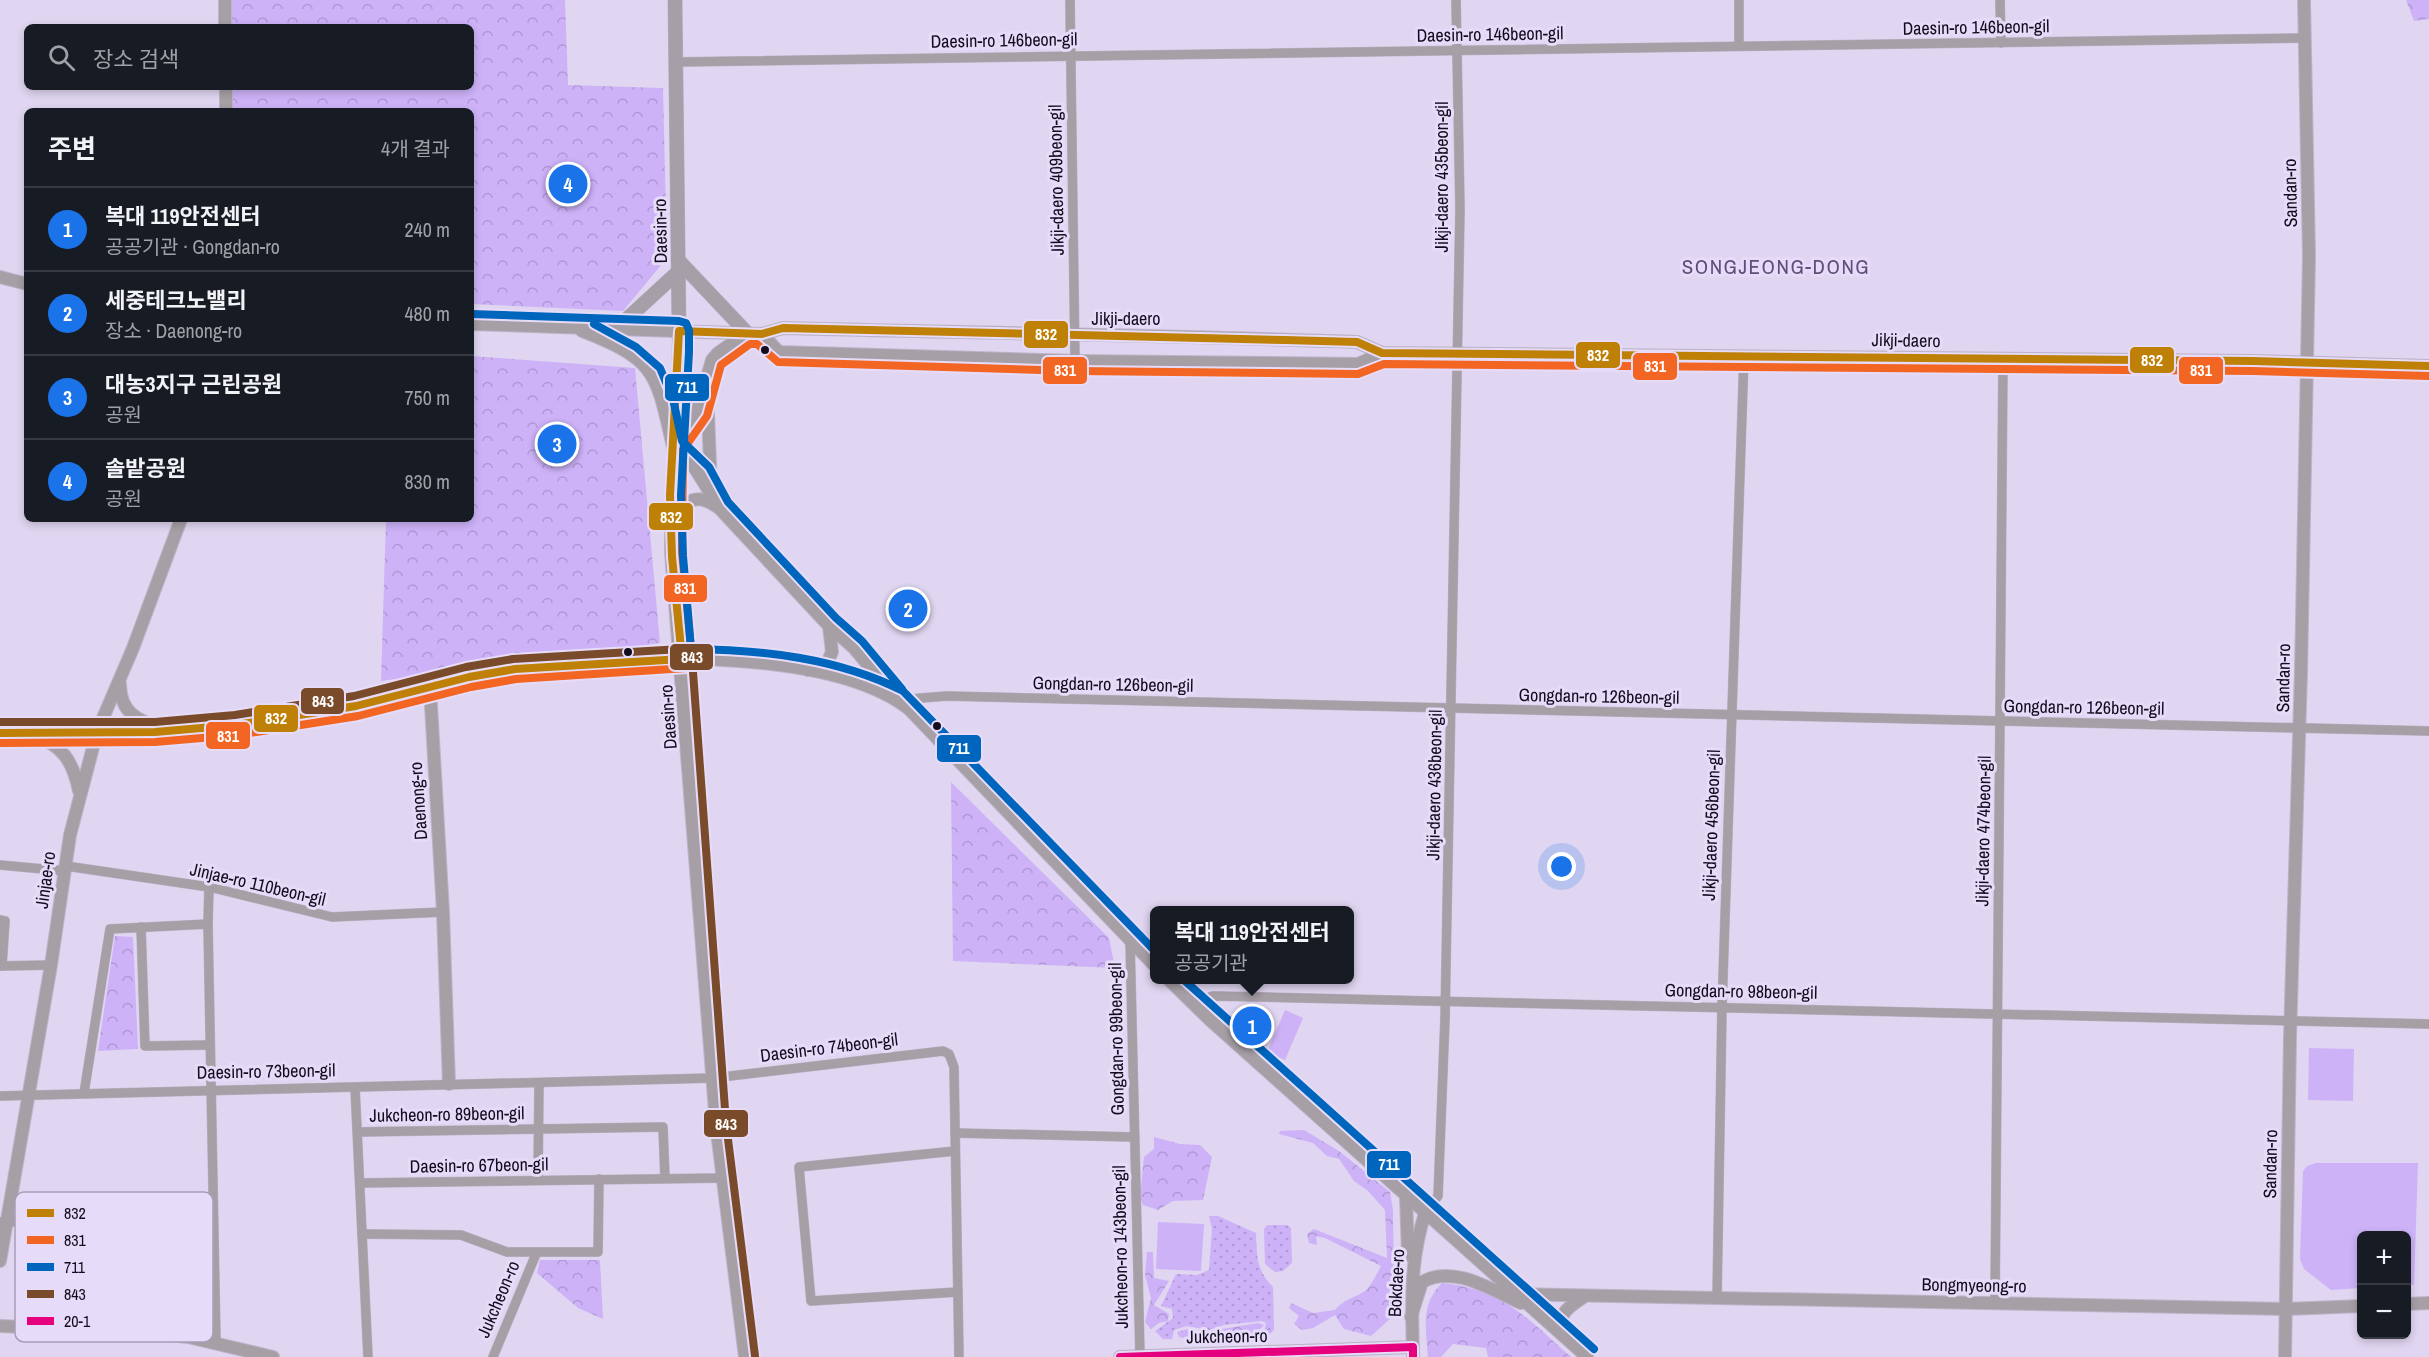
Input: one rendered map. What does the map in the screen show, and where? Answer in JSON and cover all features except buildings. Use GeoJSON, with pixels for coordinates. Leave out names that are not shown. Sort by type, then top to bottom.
{"type":"FeatureCollection","features":[{"type":"Feature","properties":{"kind":"main road","name":"Daesin-ro"},"geometry":{"type":"LineString","coordinates":[[675,0],[679,331]]}},
{"type":"Feature","properties":{"kind":"main road"},"geometry":{"type":"LineString","coordinates":[[616,329],[678,266],[747,333]]}},
{"type":"Feature","properties":{"kind":"street"},"geometry":{"type":"LineString","coordinates":[[225,0],[225,24]]}},
{"type":"Feature","properties":{"kind":"street","name":"Jikji-daero 409beon-gil"},"geometry":{"type":"LineString","coordinates":[[1070,0],[1075,361]]}},
{"type":"Feature","properties":{"kind":"street","name":"Jikji-daero 435beon-gil"},"geometry":{"type":"LineString","coordinates":[[1456,0],[1460,209],[1456,353]]}},
{"type":"Feature","properties":{"kind":"street"},"geometry":{"type":"LineString","coordinates":[[1739,0],[1739,46]]}},
{"type":"Feature","properties":{"kind":"street"},"geometry":{"type":"LineString","coordinates":[[2000,0],[2001,43]]}},
{"type":"Feature","properties":{"kind":"street","name":"Sandan-ro"},"geometry":{"type":"LineString","coordinates":[[2285,1357],[2290,1020],[2309,256],[2304,0]]}},
{"type":"Feature","properties":{"kind":"street","name":"Daesin-ro 146beon-gil"},"geometry":{"type":"LineString","coordinates":[[676,62],[2304,38]]}},
{"type":"Feature","properties":{"kind":"street"},"geometry":{"type":"LineString","coordinates":[[226,90],[226,108]]}},
{"type":"Feature","properties":{"kind":"street"},"geometry":{"type":"LineString","coordinates":[[0,277],[24,283]]}},
{"type":"Feature","properties":{"kind":"street","name":"Jikji-daero"},"geometry":{"type":"LineString","coordinates":[[474,324],[762,334],[783,328],[1074,336],[1192,336],[1357,342],[1382,353],[1744,354],[2003,360],[2253,361],[2429,366]]}},
{"type":"Feature","properties":{"kind":"street"},"geometry":{"type":"LineString","coordinates":[[574,328],[614,346],[648,367],[660,389],[673,447],[686,454],[711,491],[719,508]]}},
{"type":"Feature","properties":{"kind":"street","name":"Daesin-ro"},"geometry":{"type":"LineString","coordinates":[[679,331],[671,552],[682,659],[713,1078],[723,1178],[746,1357]]}},
{"type":"Feature","properties":{"kind":"street"},"geometry":{"type":"LineString","coordinates":[[673,447],[697,412],[707,374],[718,353],[747,333]]}},
{"type":"Feature","properties":{"kind":"street","name":"Jikji-daero"},"geometry":{"type":"LineString","coordinates":[[762,334],[779,352],[1075,361],[1358,364],[1382,353]]}},
{"type":"Feature","properties":{"kind":"street","name":"Jikji-daero 436beon-gil"},"geometry":{"type":"LineString","coordinates":[[1425,1213],[1438,1196],[1445,1002],[1452,709],[1456,353]]}},
{"type":"Feature","properties":{"kind":"street","name":"Jikji-daero 456beon-gil"},"geometry":{"type":"LineString","coordinates":[[1717,1298],[1722,1007],[1744,354]]}},
{"type":"Feature","properties":{"kind":"street","name":"Jikji-daero 474beon-gil"},"geometry":{"type":"LineString","coordinates":[[1995,1303],[2003,360]]}},
{"type":"Feature","properties":{"kind":"street"},"geometry":{"type":"LineString","coordinates":[[707,374],[711,491]]}},
{"type":"Feature","properties":{"kind":"street"},"geometry":{"type":"LineString","coordinates":[[671,552],[685,504],[692,499],[706,500],[719,508],[829,626],[854,648],[897,700],[1150,960]]}},
{"type":"Feature","properties":{"kind":"street","name":"Jinjae-ro"},"geometry":{"type":"LineString","coordinates":[[0,1261],[3,1222],[29,1096],[70,835],[79,795],[98,732],[180,522]]}},
{"type":"Feature","properties":{"kind":"street"},"geometry":{"type":"LineString","coordinates":[[805,670],[827,663],[832,652],[829,626]]}},
{"type":"Feature","properties":{"kind":"street"},"geometry":{"type":"LineString","coordinates":[[0,733],[170,731],[295,717],[515,669],[682,659],[752,662],[805,670],[858,682],[897,700]]}},
{"type":"Feature","properties":{"kind":"street"},"geometry":{"type":"LineString","coordinates":[[120,680],[121,699],[127,711],[143,723],[170,731]]}},
{"type":"Feature","properties":{"kind":"street","name":"Daenong-ro"},"geometry":{"type":"LineString","coordinates":[[430,688],[443,912]]}},
{"type":"Feature","properties":{"kind":"street","name":"Gongdan-ro 126beon-gil"},"geometry":{"type":"LineString","coordinates":[[897,700],[946,696],[2429,731]]}},
{"type":"Feature","properties":{"kind":"street"},"geometry":{"type":"LineString","coordinates":[[22,733],[61,749],[74,771],[79,795]]}},
{"type":"Feature","properties":{"kind":"street","name":"Jinjae-ro 110beon-gil"},"geometry":{"type":"LineString","coordinates":[[0,865],[65,869],[209,887],[332,917],[443,912]]}},
{"type":"Feature","properties":{"kind":"street"},"geometry":{"type":"LineString","coordinates":[[209,887],[212,1192]]}},
{"type":"Feature","properties":{"kind":"street"},"geometry":{"type":"LineString","coordinates":[[443,912],[449,1084]]}},
{"type":"Feature","properties":{"kind":"street"},"geometry":{"type":"LineString","coordinates":[[0,920],[5,921],[1,966],[51,965]]}},
{"type":"Feature","properties":{"kind":"street"},"geometry":{"type":"LineString","coordinates":[[84,1093],[110,929],[208,924]]}},
{"type":"Feature","properties":{"kind":"street"},"geometry":{"type":"LineString","coordinates":[[141,927],[146,1046],[210,1045]]}},
{"type":"Feature","properties":{"kind":"street","name":"Gongdan-ro 99beon-gil"},"geometry":{"type":"LineString","coordinates":[[1130,940],[1134,1137]]}},
{"type":"Feature","properties":{"kind":"street"},"geometry":{"type":"LineString","coordinates":[[1173,984],[1587,1357]]}},
{"type":"Feature","properties":{"kind":"street","name":"Gongdan-ro 98beon-gil"},"geometry":{"type":"LineString","coordinates":[[1192,1003],[1213,996],[1998,1012],[2429,1024]]}},
{"type":"Feature","properties":{"kind":"street","name":"Daesin-ro 74beon-gil"},"geometry":{"type":"LineString","coordinates":[[713,1078],[943,1051],[949,1054],[954,1067],[955,1133]]}},
{"type":"Feature","properties":{"kind":"street","name":"Daesin-ro 73beon-gil"},"geometry":{"type":"LineString","coordinates":[[0,1096],[713,1078]]}},
{"type":"Feature","properties":{"kind":"street"},"geometry":{"type":"LineString","coordinates":[[538,1083],[538,1180]]}},
{"type":"Feature","properties":{"kind":"street","name":"Jukcheon-ro 89beon-gil"},"geometry":{"type":"LineString","coordinates":[[355,1088],[368,1357]]}},
{"type":"Feature","properties":{"kind":"street","name":"Daesin-ro 67beon-gil"},"geometry":{"type":"LineString","coordinates":[[538,1129],[663,1127],[665,1178]]}},
{"type":"Feature","properties":{"kind":"street","name":"Jukcheon-ro 89beon-gil"},"geometry":{"type":"LineString","coordinates":[[357,1132],[538,1129]]}},
{"type":"Feature","properties":{"kind":"street"},"geometry":{"type":"LineString","coordinates":[[959,1357],[955,1133],[1134,1137]]}},
{"type":"Feature","properties":{"kind":"street","name":"Jukcheon-ro 143beon-gil"},"geometry":{"type":"LineString","coordinates":[[1134,1137],[1140,1356]]}},
{"type":"Feature","properties":{"kind":"street"},"geometry":{"type":"LineString","coordinates":[[955,1151],[799,1167],[812,1301],[958,1292]]}},
{"type":"Feature","properties":{"kind":"street","name":"Daesin-ro 67beon-gil"},"geometry":{"type":"LineString","coordinates":[[360,1183],[723,1178]]}},
{"type":"Feature","properties":{"kind":"street"},"geometry":{"type":"LineString","coordinates":[[362,1234],[461,1235],[507,1252],[536,1254],[598,1252],[599,1179]]}},
{"type":"Feature","properties":{"kind":"street"},"geometry":{"type":"LineString","coordinates":[[1406,1196],[1410,1311]]}},
{"type":"Feature","properties":{"kind":"street","name":"Bokdae-ro"},"geometry":{"type":"LineString","coordinates":[[1413,1352],[1410,1311],[1416,1243],[1425,1213]]}},
{"type":"Feature","properties":{"kind":"street"},"geometry":{"type":"LineString","coordinates":[[213,1251],[216,1343]]}},
{"type":"Feature","properties":{"kind":"street","name":"Jukcheon-ro"},"geometry":{"type":"LineString","coordinates":[[493,1357],[536,1254]]}},
{"type":"Feature","properties":{"kind":"street"},"geometry":{"type":"LineString","coordinates":[[1410,1311],[1422,1282],[1442,1274],[1467,1280],[1532,1308]]}},
{"type":"Feature","properties":{"kind":"street","name":"Bongmyeong-ro"},"geometry":{"type":"LineString","coordinates":[[1516,1294],[2286,1309],[2357,1306]]}},
{"type":"Feature","properties":{"kind":"street"},"geometry":{"type":"LineString","coordinates":[[1563,1335],[1560,1322],[1563,1313],[1586,1295]]}},
{"type":"Feature","properties":{"kind":"street"},"geometry":{"type":"LineString","coordinates":[[2411,1304],[2429,1303]]}},
{"type":"Feature","properties":{"kind":"street"},"geometry":{"type":"LineString","coordinates":[[0,1326],[15,1327]]}},
{"type":"Feature","properties":{"kind":"street"},"geometry":{"type":"LineString","coordinates":[[209,1342],[273,1357]]}},
{"type":"Feature","properties":{"kind":"street","name":"Jukcheon-ro"},"geometry":{"type":"LineString","coordinates":[[1120,1357],[1413,1352]]}},
{"type":"Feature","properties":{"kind":"green space"},"geometry":{"type":"Polygon","coordinates":[[[231,0],[565,0],[568,85],[663,88],[667,258],[623,311],[474,304],[474,108],[232,108],[232,90],[474,90],[474,24],[231,24],[231,0]]]}},
{"type":"Feature","properties":{"kind":"green space"},"geometry":{"type":"Polygon","coordinates":[[[2406,0],[2429,0],[2429,19],[2414,21],[2406,0]]]}},
{"type":"Feature","properties":{"kind":"green space"},"geometry":{"type":"Polygon","coordinates":[[[474,356],[635,368],[660,643],[381,681],[386,522],[474,522],[474,356]]]}},
{"type":"Feature","properties":{"kind":"green space"},"geometry":{"type":"Polygon","coordinates":[[[951,782],[1109,938],[1115,968],[953,961],[951,782]]]}},
{"type":"Feature","properties":{"kind":"green space"},"geometry":{"type":"Polygon","coordinates":[[[115,936],[133,937],[138,1049],[98,1051],[115,936]]]}},
{"type":"Feature","properties":{"kind":"green space"},"geometry":{"type":"Polygon","coordinates":[[[1285,1010],[1303,1018],[1285,1060],[1267,1052],[1285,1010]]]}},
{"type":"Feature","properties":{"kind":"green space"},"geometry":{"type":"Polygon","coordinates":[[[2309,1048],[2354,1049],[2353,1101],[2308,1100],[2309,1048]]]}},
{"type":"Feature","properties":{"kind":"green space"},"geometry":{"type":"Polygon","coordinates":[[[1304,1130],[1339,1151],[1390,1192],[1393,1210],[1394,1286],[1400,1310],[1371,1336],[1344,1329],[1335,1315],[1313,1328],[1302,1330],[1294,1324],[1299,1316],[1289,1308],[1291,1303],[1313,1313],[1335,1310],[1368,1288],[1381,1266],[1325,1238],[1316,1236],[1317,1245],[1309,1243],[1307,1234],[1314,1229],[1387,1258],[1385,1210],[1368,1191],[1354,1181],[1339,1159],[1327,1156],[1313,1143],[1279,1134],[1280,1131],[1304,1130]]]}},
{"type":"Feature","properties":{"kind":"green space"},"geometry":{"type":"Polygon","coordinates":[[[1154,1137],[1180,1144],[1200,1145],[1212,1157],[1203,1200],[1173,1201],[1158,1210],[1143,1205],[1140,1197],[1144,1157],[1154,1149],[1154,1137]]]}},
{"type":"Feature","properties":{"kind":"green space"},"geometry":{"type":"Polygon","coordinates":[[[2316,1163],[2418,1163],[2414,1285],[2411,1285],[2411,1231],[2357,1231],[2357,1288],[2331,1290],[2304,1269],[2300,1259],[2303,1171],[2307,1166],[2316,1163]]]}},
{"type":"Feature","properties":{"kind":"green space"},"geometry":{"type":"Polygon","coordinates":[[[1209,1216],[1218,1216],[1256,1233],[1260,1269],[1273,1287],[1274,1330],[1270,1334],[1264,1333],[1266,1323],[1262,1321],[1224,1325],[1209,1330],[1187,1326],[1174,1330],[1172,1339],[1163,1339],[1155,1331],[1173,1318],[1172,1309],[1161,1306],[1176,1274],[1197,1275],[1209,1270],[1212,1229],[1209,1216]]]}},
{"type":"Feature","properties":{"kind":"green space"},"geometry":{"type":"Polygon","coordinates":[[[1158,1222],[1204,1224],[1201,1271],[1156,1269],[1158,1222]]]}},
{"type":"Feature","properties":{"kind":"green space"},"geometry":{"type":"Polygon","coordinates":[[[1267,1225],[1287,1225],[1291,1228],[1292,1263],[1283,1271],[1275,1272],[1265,1264],[1264,1229],[1267,1225]]]}},
{"type":"Feature","properties":{"kind":"green space"},"geometry":{"type":"Polygon","coordinates":[[[1147,1252],[1153,1252],[1154,1278],[1169,1281],[1154,1305],[1169,1314],[1168,1321],[1159,1323],[1151,1329],[1145,1322],[1151,1298],[1145,1275],[1147,1252]]]}},
{"type":"Feature","properties":{"kind":"green space"},"geometry":{"type":"Polygon","coordinates":[[[540,1260],[600,1260],[603,1319],[578,1308],[537,1273],[540,1260]]]}},
{"type":"Feature","properties":{"kind":"green space"},"geometry":{"type":"Polygon","coordinates":[[[1442,1283],[1463,1286],[1498,1299],[1527,1318],[1571,1357],[1488,1357],[1486,1348],[1453,1344],[1441,1357],[1428,1357],[1427,1308],[1430,1299],[1442,1283]]]}},
{"type":"Feature","properties":{"kind":"green space"},"geometry":{"type":"Polygon","coordinates":[[[1258,1323],[1264,1325],[1250,1339],[1240,1337],[1236,1344],[1217,1338],[1207,1342],[1179,1337],[1177,1332],[1188,1329],[1207,1336],[1222,1329],[1258,1323]]]}},
{"type":"Feature","properties":{"kind":"transit line","name":"711"},"geometry":{"type":"LineString","coordinates":[[474,314],[686,323],[689,330],[689,352],[681,495],[683,556],[691,649],[746,651],[827,663],[903,691],[1150,946]]}},
{"type":"Feature","properties":{"kind":"transit line","name":"711"},"geometry":{"type":"LineString","coordinates":[[594,324],[636,347],[660,368],[673,399],[682,441],[709,467],[728,502],[836,618],[862,641],[902,689]]}},
{"type":"Feature","properties":{"kind":"transit line","name":"832"},"geometry":{"type":"LineString","coordinates":[[0,733],[155,732],[236,725],[356,706],[469,677],[515,669],[682,659],[672,557],[670,495],[679,331],[762,334],[783,328],[1357,342],[1382,353],[2253,361],[2429,366]]}},
{"type":"Feature","properties":{"kind":"transit line","name":"831"},"geometry":{"type":"LineString","coordinates":[[0,743],[155,742],[237,735],[358,716],[471,687],[516,679],[687,668],[692,659],[682,552],[683,450],[707,416],[721,365],[750,344],[757,344],[778,362],[1075,371],[1358,374],[1384,364],[2253,371],[2429,376]]}},
{"type":"Feature","properties":{"kind":"transit line","name":"843"},"geometry":{"type":"LineString","coordinates":[[0,722],[155,722],[235,715],[354,696],[466,667],[513,659],[681,649],[689,651],[692,658],[726,1123],[755,1356]]}},
{"type":"Feature","properties":{"kind":"transit line","name":"711"},"geometry":{"type":"LineString","coordinates":[[1188,984],[1594,1349]]}},
{"type":"Feature","properties":{"kind":"transit line","name":"20-1"},"geometry":{"type":"LineString","coordinates":[[1120,1357],[1413,1347],[1413,1357]]}},
{"type":"Feature","properties":{"kind":"place","name":"솔밭공원"},"geometry":{"type":"Point","coordinates":[568,184]}},
{"type":"Feature","properties":{"kind":"place","name":"대농3지구 근린공원"},"geometry":{"type":"Point","coordinates":[557,444]}},
{"type":"Feature","properties":{"kind":"place","name":"세중테크노밸리"},"geometry":{"type":"Point","coordinates":[908,609]}},
{"type":"Feature","properties":{"kind":"place","name":"복대 119안전센터"},"geometry":{"type":"Point","coordinates":[1252,1026]}},
{"type":"Feature","properties":{"kind":"district","name":"SONGJEONG-DONG"},"geometry":{"type":"Point","coordinates":[1776,266]}}]}
